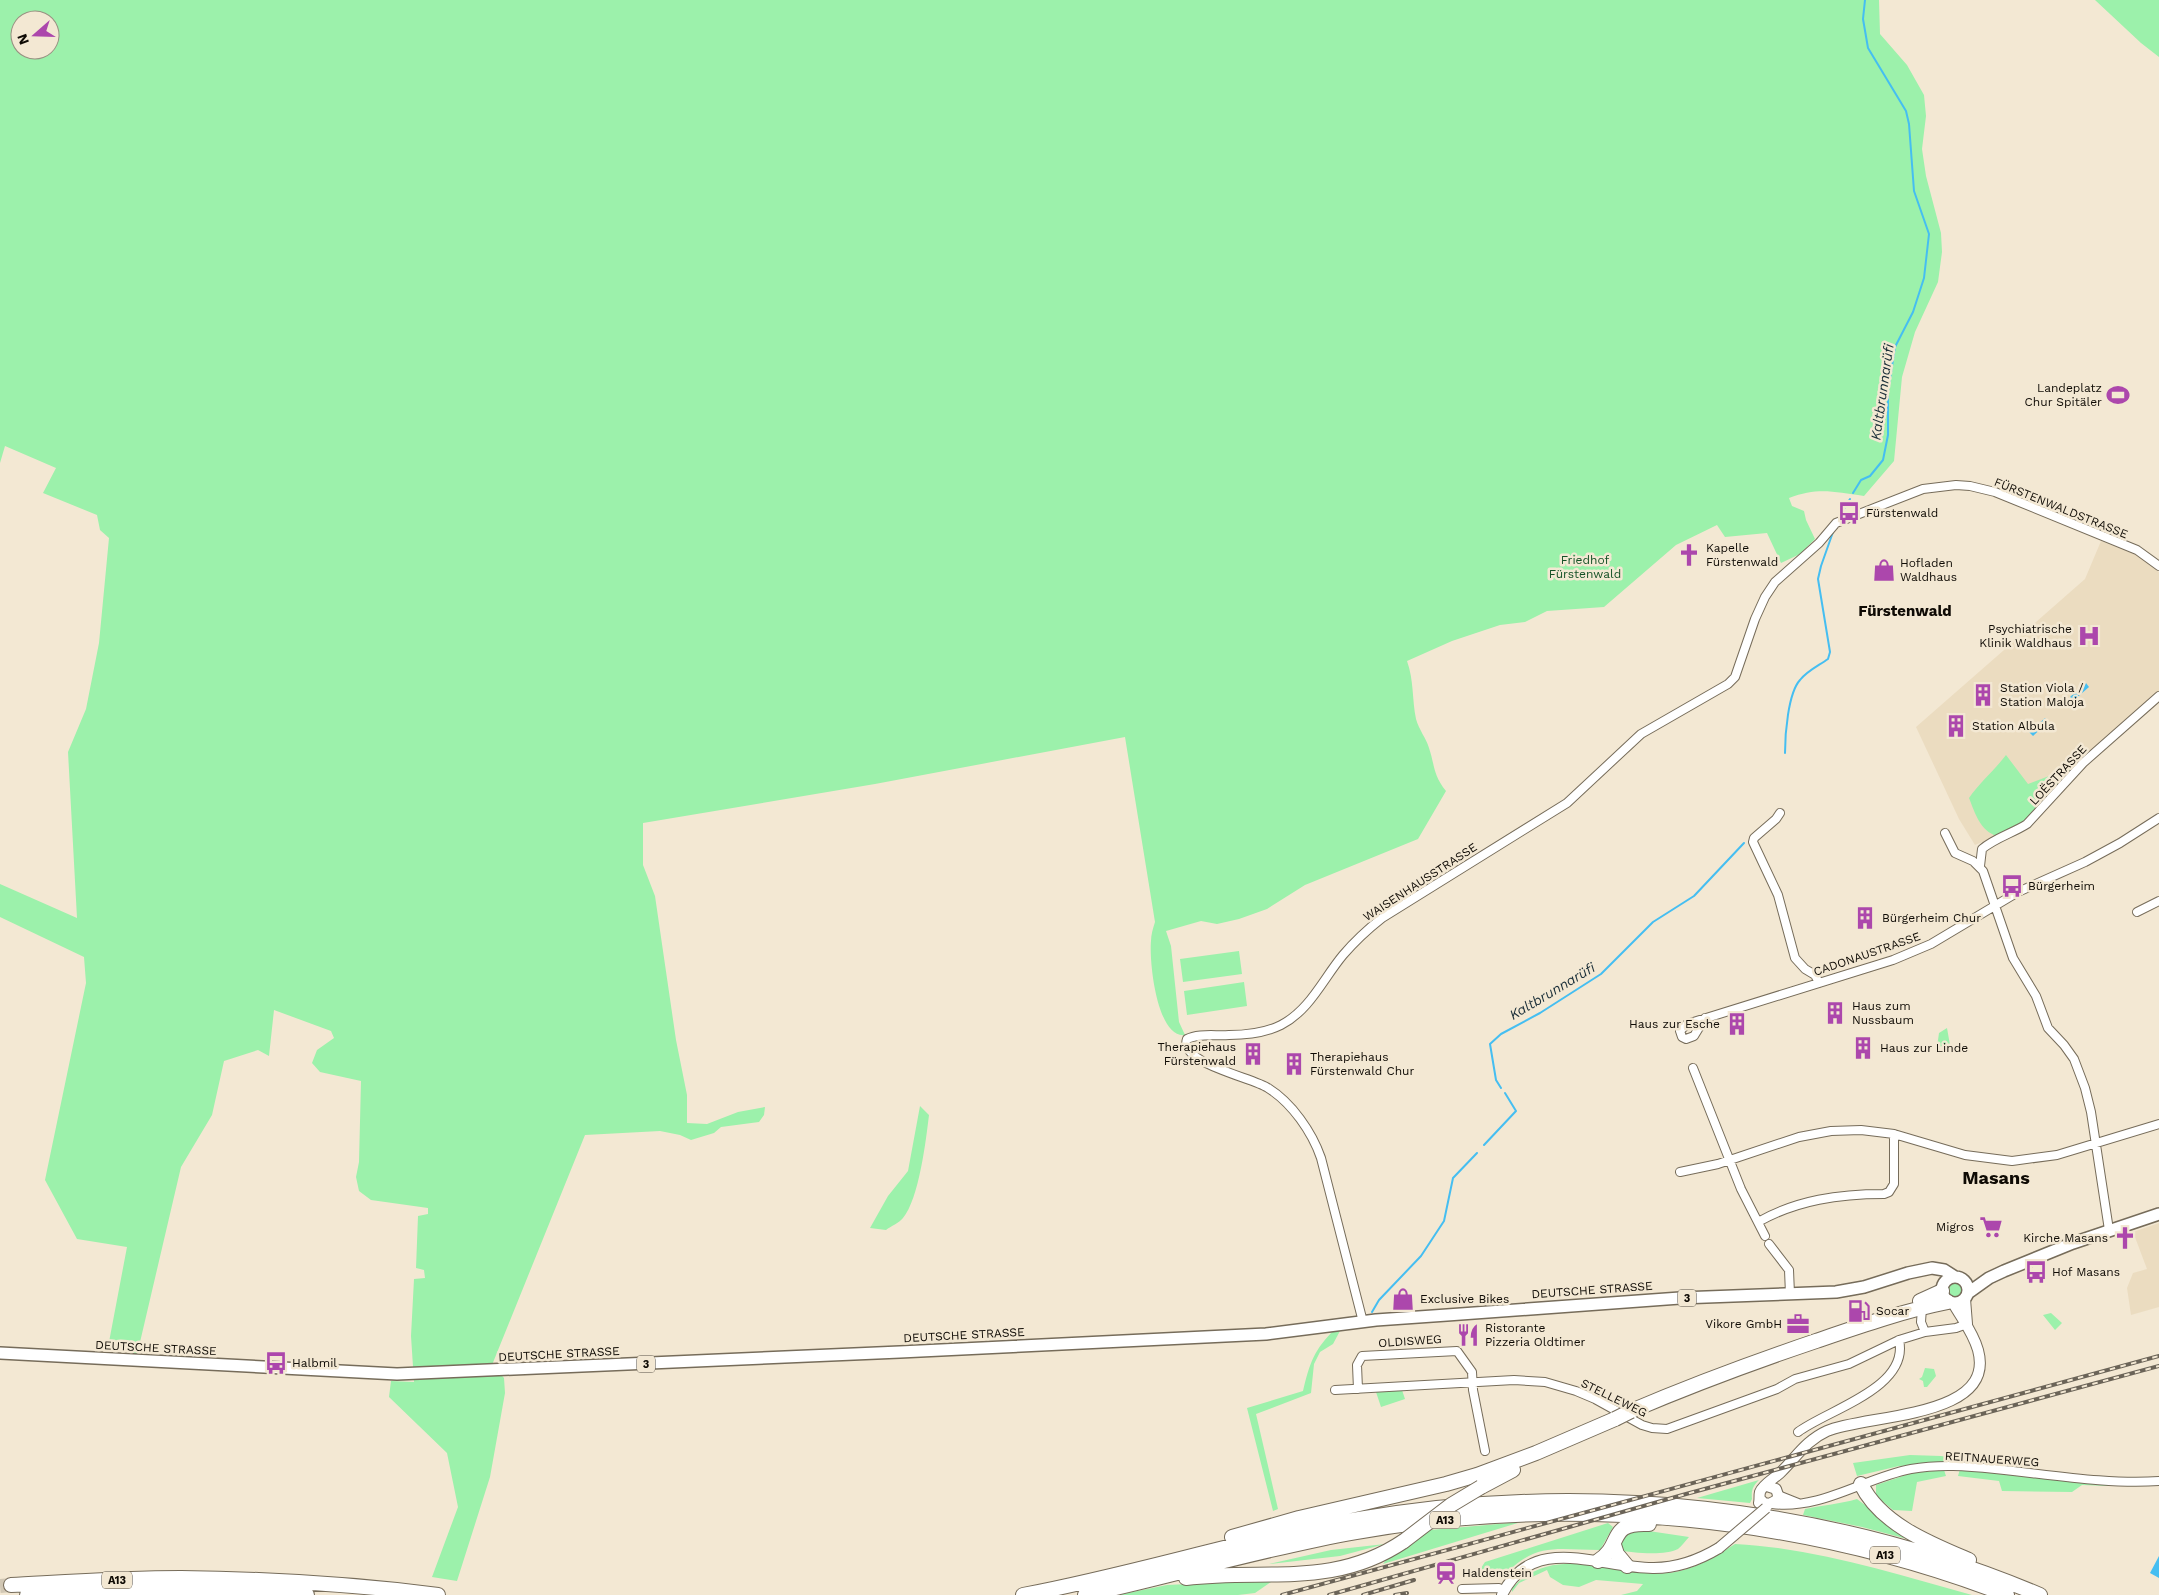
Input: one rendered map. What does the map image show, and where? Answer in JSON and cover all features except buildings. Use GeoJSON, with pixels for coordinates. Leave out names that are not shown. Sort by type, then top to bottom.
{"type":"FeatureCollection","features":[{"type":"Feature","properties":{"kind":"highway","name":"A13"},"geometry":{"type":"LineString","coordinates":[[1885,1317],[1922,1308],[1946,1295]]}},
{"type":"Feature","properties":{"kind":"highway","name":"A13"},"geometry":{"type":"LineString","coordinates":[[1082,1589],[1131,1565],[1299,1518],[1477,1475],[1527,1457],[1697,1383],[1946,1295]]}},
{"type":"Feature","properties":{"kind":"highway","name":"A13"},"geometry":{"type":"LineString","coordinates":[[1082,1589],[1102,1591],[1142,1588],[1187,1578],[1215,1575],[1301,1575],[1330,1571],[1380,1556],[1404,1541],[1459,1499],[1553,1452],[1591,1430]]}},
{"type":"Feature","properties":{"kind":"highway","name":"A13"},"geometry":{"type":"LineString","coordinates":[[1861,1484],[1874,1504],[1911,1532],[2051,1595]]}},
{"type":"Feature","properties":{"kind":"highway","name":"A13"},"geometry":{"type":"LineString","coordinates":[[1023,1595],[1082,1589],[1261,1539],[1378,1516],[1468,1505],[1532,1502],[1600,1502],[1704,1509],[1816,1527],[1870,1539],[1964,1566],[2040,1595]]}},
{"type":"Feature","properties":{"kind":"highway","name":"A13"},"geometry":{"type":"LineString","coordinates":[[1102,1591],[1325,1538],[1390,1527],[1479,1517],[1548,1514],[1612,1515],[1691,1520],[1794,1535],[1912,1562],[2007,1595]]}},
{"type":"Feature","properties":{"kind":"highway","name":"A13"},"geometry":{"type":"LineString","coordinates":[[1598,1561],[1614,1545],[1620,1530],[1627,1526],[1644,1524],[1700,1527],[1756,1534],[1794,1535]]}},
{"type":"Feature","properties":{"kind":"highway"},"geometry":{"type":"LineString","coordinates":[[1614,1545],[1617,1554],[1627,1566]]}},
{"type":"Feature","properties":{"kind":"highway","name":"A13"},"geometry":{"type":"LineString","coordinates":[[10,1585],[206,1579],[276,1582],[438,1595]]}},
{"type":"Feature","properties":{"kind":"highway","name":"A13"},"geometry":{"type":"LineString","coordinates":[[27,1595],[179,1589],[307,1595]]}},
{"type":"Feature","properties":{"kind":"main road","name":"3"},"geometry":{"type":"LineString","coordinates":[[1966,1296],[1989,1278],[2073,1243],[2159,1214]]}},
{"type":"Feature","properties":{"kind":"main road","name":"DEUTSCHE STRASSE"},"geometry":{"type":"LineString","coordinates":[[0,1352],[397,1374],[890,1353],[1266,1334],[1363,1322],[1680,1298],[1847,1290],[1925,1270],[1942,1269],[1960,1279]]}},
{"type":"Feature","properties":{"kind":"main road"},"geometry":{"type":"LineString","coordinates":[[1925,1270],[1940,1275],[1946,1295],[1959,1303],[1966,1296],[1960,1279],[1948,1279],[1946,1295]]}},
{"type":"Feature","properties":{"kind":"main road","name":"3"},"geometry":{"type":"LineString","coordinates":[[1960,1279],[1989,1278]]}},
{"type":"Feature","properties":{"kind":"street","name":"FÜRSTENWALDSTRASSE"},"geometry":{"type":"LineString","coordinates":[[1836,523],[1924,489],[1956,485],[1970,486],[1995,492],[2137,550],[2159,566]]}},
{"type":"Feature","properties":{"kind":"street","name":"WAISENHAUSSTRASSE"},"geometry":{"type":"LineString","coordinates":[[1363,1322],[1321,1158],[1309,1133],[1288,1105],[1269,1088],[1198,1058],[1187,1050],[1187,1039],[1194,1036],[1261,1032],[1275,1028],[1290,1019],[1306,1006],[1342,956],[1360,936],[1382,918],[1567,803],[1641,734],[1728,684],[1735,677],[1755,619],[1770,589],[1819,543],[1836,523]]}},
{"type":"Feature","properties":{"kind":"street","name":"LOËSTRASSE"},"geometry":{"type":"LineString","coordinates":[[1980,866],[1982,849],[1989,843],[2027,824],[2082,763],[2159,696]]}},
{"type":"Feature","properties":{"kind":"street"},"geometry":{"type":"LineString","coordinates":[[1780,813],[1776,819],[1754,838],[1753,842],[1778,894],[1795,958],[1805,969],[1815,975],[1819,982]]}},
{"type":"Feature","properties":{"kind":"street","name":"CADONAUSTRASSE"},"geometry":{"type":"LineString","coordinates":[[1705,1018],[1893,960],[1932,944],[1994,905],[2105,851],[2159,818]]}},
{"type":"Feature","properties":{"kind":"street"},"geometry":{"type":"LineString","coordinates":[[1945,834],[1955,853],[1980,866],[2011,954],[2036,996],[2048,1028],[2064,1045],[2078,1067],[2089,1099],[2109,1230]]}},
{"type":"Feature","properties":{"kind":"street"},"geometry":{"type":"LineString","coordinates":[[2137,912],[2159,901]]}},
{"type":"Feature","properties":{"kind":"street"},"geometry":{"type":"LineString","coordinates":[[1693,1068],[1741,1189],[1765,1236]]}},
{"type":"Feature","properties":{"kind":"street"},"geometry":{"type":"LineString","coordinates":[[1680,1172],[1730,1160],[1822,1132],[1852,1130],[1894,1134],[1965,1155],[2012,1160],[2056,1155],[2159,1124]]}},
{"type":"Feature","properties":{"kind":"street"},"geometry":{"type":"LineString","coordinates":[[1758,1222],[1782,1210],[1805,1202],[1889,1192],[1894,1184],[1894,1134]]}},
{"type":"Feature","properties":{"kind":"street"},"geometry":{"type":"LineString","coordinates":[[1769,1244],[1789,1270],[1790,1294]]}},
{"type":"Feature","properties":{"kind":"street"},"geometry":{"type":"LineString","coordinates":[[1769,1501],[1760,1492],[1782,1472],[1799,1450],[1825,1432],[1853,1423],[1930,1409],[1948,1404],[1963,1395],[1975,1379],[1979,1360],[1978,1351],[1967,1324],[1946,1295]]}},
{"type":"Feature","properties":{"kind":"street"},"geometry":{"type":"LineString","coordinates":[[1966,1296],[1967,1324]]}},
{"type":"Feature","properties":{"kind":"street"},"geometry":{"type":"LineString","coordinates":[[1922,1308],[1921,1322],[1925,1332]]}},
{"type":"Feature","properties":{"kind":"street","name":"STELLEWEG"},"geometry":{"type":"LineString","coordinates":[[1335,1390],[1514,1380],[1558,1385],[1595,1399],[1642,1425],[1667,1429],[1777,1389],[1795,1379],[1849,1364],[1899,1340],[1925,1332],[1952,1329],[1967,1324]]}},
{"type":"Feature","properties":{"kind":"street"},"geometry":{"type":"LineString","coordinates":[[1798,1432],[1872,1391],[1885,1381],[1892,1373],[1900,1351],[1899,1340]]}},
{"type":"Feature","properties":{"kind":"street","name":"OLDISWEG"},"geometry":{"type":"LineString","coordinates":[[1358,1389],[1356,1365],[1362,1356],[1447,1350],[1454,1350],[1460,1354],[1472,1372],[1472,1382]]}},
{"type":"Feature","properties":{"kind":"street"},"geometry":{"type":"LineString","coordinates":[[1472,1382],[1485,1451]]}},
{"type":"Feature","properties":{"kind":"street","name":"REITNAUERWEG"},"geometry":{"type":"LineString","coordinates":[[1769,1501],[1790,1505],[1830,1497],[1861,1484],[1898,1472],[1920,1468],[1953,1466],[2106,1479],[2159,1481]]}},
{"type":"Feature","properties":{"kind":"street"},"geometry":{"type":"LineString","coordinates":[[1462,1589],[1499,1588],[1503,1593],[1520,1572],[1543,1560],[1569,1557],[1654,1568],[1675,1566],[1693,1561],[1720,1548],[1738,1534],[1769,1501],[1782,1472]]}},
{"type":"Feature","properties":{"kind":"shaded area","name":"Psychiatrische Klinik Waldhaus"},"geometry":{"type":"Polygon","coordinates":[[[2101,541],[2136,555],[2159,572],[2159,694],[2028,819],[2009,831],[1975,845],[1959,819],[1916,727],[2085,579],[2101,541]]]}},
{"type":"Feature","properties":{"kind":"shaded area"},"geometry":{"type":"Polygon","coordinates":[[[2159,1223],[2159,1307],[2131,1315],[2127,1288],[2133,1273],[2147,1269],[2133,1232],[2159,1223]]]}},
{"type":"Feature","properties":{"kind":"green space","name":"Friedhof Fürstenwald"},"geometry":{"type":"Polygon","coordinates":[[[0,0],[1879,0],[1880,34],[1907,65],[1924,95],[1926,116],[1922,149],[1926,176],[1941,233],[1942,252],[1938,282],[1915,332],[1902,377],[1894,461],[1864,496],[1818,491],[1789,498],[1792,506],[1804,511],[1815,539],[1800,554],[1781,563],[1767,533],[1725,537],[1717,525],[1676,545],[1604,607],[1547,611],[1525,622],[1500,625],[1452,641],[1407,661],[1411,675],[1416,719],[1428,744],[1436,775],[1446,791],[1418,839],[1305,885],[1267,909],[1239,919],[1217,924],[1201,921],[1166,931],[1171,946],[1179,1022],[1185,1035],[1175,1033],[1168,1025],[1161,1012],[1153,981],[1151,936],[1155,922],[1125,737],[875,784],[643,823],[643,865],[655,896],[676,1040],[687,1095],[687,1123],[707,1124],[738,1112],[765,1107],[764,1115],[759,1122],[721,1127],[714,1133],[691,1140],[680,1135],[660,1131],[585,1135],[492,1365],[504,1378],[505,1393],[490,1477],[457,1581],[432,1577],[458,1507],[447,1453],[389,1397],[391,1381],[414,1382],[411,1336],[414,1279],[425,1278],[424,1270],[416,1268],[418,1216],[428,1214],[428,1208],[371,1200],[359,1191],[356,1177],[359,1162],[361,1081],[320,1072],[312,1063],[317,1050],[334,1038],[331,1031],[274,1010],[269,1056],[258,1050],[224,1061],[212,1115],[181,1167],[137,1355],[109,1342],[127,1247],[77,1239],[45,1180],[86,983],[84,957],[0,917],[0,884],[77,918],[68,752],[86,709],[99,643],[109,538],[100,530],[97,515],[43,493],[56,468],[5,446],[0,463],[0,0]]]}},
{"type":"Feature","properties":{"kind":"green space"},"geometry":{"type":"Polygon","coordinates":[[[2095,0],[2159,0],[2159,57],[2141,43],[2095,0]]]}},
{"type":"Feature","properties":{"kind":"green space"},"geometry":{"type":"Polygon","coordinates":[[[2006,755],[2028,784],[2073,767],[2028,819],[1997,836],[1991,834],[1982,826],[1969,798],[2006,755]]]}},
{"type":"Feature","properties":{"kind":"green space"},"geometry":{"type":"Polygon","coordinates":[[[1239,951],[1242,974],[1183,982],[1180,959],[1239,951]]]}},
{"type":"Feature","properties":{"kind":"green space"},"geometry":{"type":"Polygon","coordinates":[[[1244,982],[1247,1006],[1187,1015],[1184,991],[1244,982]]]}},
{"type":"Feature","properties":{"kind":"green space"},"geometry":{"type":"Polygon","coordinates":[[[1947,1028],[1950,1045],[1937,1047],[1939,1033],[1947,1028]]]}},
{"type":"Feature","properties":{"kind":"green space"},"geometry":{"type":"Polygon","coordinates":[[[920,1106],[929,1115],[921,1169],[909,1209],[901,1220],[886,1230],[870,1228],[888,1196],[908,1171],[920,1106]]]}},
{"type":"Feature","properties":{"kind":"green space"},"geometry":{"type":"Polygon","coordinates":[[[1955,1283],[1961,1285],[1963,1291],[1961,1297],[1955,1299],[1949,1297],[1947,1291],[1949,1285],[1955,1283]]]}},
{"type":"Feature","properties":{"kind":"green space"},"geometry":{"type":"Polygon","coordinates":[[[2051,1313],[2062,1323],[2055,1330],[2043,1315],[2051,1313]]]}},
{"type":"Feature","properties":{"kind":"green space"},"geometry":{"type":"Polygon","coordinates":[[[1335,1329],[1341,1329],[1333,1344],[1320,1352],[1314,1364],[1311,1393],[1256,1414],[1278,1509],[1273,1511],[1247,1408],[1303,1391],[1317,1350],[1335,1329]]]}},
{"type":"Feature","properties":{"kind":"green space"},"geometry":{"type":"Polygon","coordinates":[[[1925,1368],[1934,1369],[1936,1376],[1927,1387],[1924,1387],[1923,1381],[1919,1379],[1922,1377],[1925,1368]]]}},
{"type":"Feature","properties":{"kind":"green space"},"geometry":{"type":"Polygon","coordinates":[[[1402,1390],[1405,1399],[1381,1407],[1376,1392],[1402,1390]]]}},
{"type":"Feature","properties":{"kind":"green space"},"geometry":{"type":"Polygon","coordinates":[[[1910,1455],[1962,1459],[1962,1463],[1899,1466],[1857,1476],[1853,1463],[1910,1455]]]}},
{"type":"Feature","properties":{"kind":"green space"},"geometry":{"type":"Polygon","coordinates":[[[1960,1469],[2109,1483],[2109,1486],[2082,1485],[2072,1492],[2002,1491],[1999,1481],[1958,1476],[1960,1469]]]}},
{"type":"Feature","properties":{"kind":"green space"},"geometry":{"type":"Polygon","coordinates":[[[1944,1470],[1946,1476],[1917,1482],[1912,1511],[1893,1510],[1876,1496],[1876,1485],[1912,1473],[1944,1470]]]}},
{"type":"Feature","properties":{"kind":"green space"},"geometry":{"type":"Polygon","coordinates":[[[1759,1480],[1753,1488],[1750,1503],[1697,1498],[1759,1480]]]}},
{"type":"Feature","properties":{"kind":"green space"},"geometry":{"type":"Polygon","coordinates":[[[1857,1499],[1911,1540],[1862,1527],[1803,1515],[1805,1509],[1857,1499]]]}},
{"type":"Feature","properties":{"kind":"green space"},"geometry":{"type":"Polygon","coordinates":[[[1521,1522],[1383,1564],[1389,1556],[1430,1530],[1521,1522]]]}},
{"type":"Feature","properties":{"kind":"green space"},"geometry":{"type":"Polygon","coordinates":[[[1608,1523],[1613,1527],[1600,1550],[1546,1550],[1524,1558],[1501,1579],[1475,1577],[1485,1562],[1608,1523]]]}},
{"type":"Feature","properties":{"kind":"green space"},"geometry":{"type":"Polygon","coordinates":[[[1642,1530],[1689,1537],[1678,1549],[1665,1553],[1640,1553],[1618,1550],[1626,1534],[1642,1530]]]}},
{"type":"Feature","properties":{"kind":"green space"},"geometry":{"type":"Polygon","coordinates":[[[1385,1544],[1340,1556],[1269,1564],[1331,1550],[1385,1544]]]}},
{"type":"Feature","properties":{"kind":"green space"},"geometry":{"type":"Polygon","coordinates":[[[1735,1544],[1765,1546],[1825,1556],[1972,1595],[1621,1595],[1637,1591],[1643,1584],[1596,1580],[1579,1587],[1563,1585],[1550,1577],[1547,1570],[1519,1583],[1512,1592],[1512,1588],[1529,1574],[1548,1567],[1567,1564],[1648,1573],[1669,1573],[1696,1566],[1735,1544]]]}},
{"type":"Feature","properties":{"kind":"green space"},"geometry":{"type":"Polygon","coordinates":[[[1274,1580],[1255,1593],[1238,1595],[1118,1595],[1167,1585],[1274,1580]]]}},
{"type":"Feature","properties":{"kind":"water"},"geometry":{"type":"Polygon","coordinates":[[[2086,683],[2089,687],[2073,701],[2070,697],[2086,683]]]}},
{"type":"Feature","properties":{"kind":"water"},"geometry":{"type":"Polygon","coordinates":[[[2045,718],[2048,722],[2033,736],[2029,732],[2045,718]]]}},
{"type":"Feature","properties":{"kind":"water"},"geometry":{"type":"Polygon","coordinates":[[[2159,1556],[2159,1578],[2150,1573],[2159,1556]]]}},
{"type":"Feature","properties":{"kind":"waterway","name":"Kaltbrunnarüfi"},"geometry":{"type":"LineString","coordinates":[[1853,493],[1861,480],[1870,476],[1883,460],[1888,435],[1888,391],[1895,347],[1913,312],[1924,278],[1929,234],[1914,191],[1909,124],[1906,111],[1868,48],[1863,19],[1865,0]]}},
{"type":"Feature","properties":{"kind":"waterway","name":"Kaltbrunnarüfi"},"geometry":{"type":"LineString","coordinates":[[1840,515],[1850,499]]}},
{"type":"Feature","properties":{"kind":"waterway","name":"Kaltbrunnarüfi"},"geometry":{"type":"LineString","coordinates":[[1785,753],[1788,715],[1796,686],[1806,674],[1828,659],[1830,652],[1818,579],[1833,532]]}},
{"type":"Feature","properties":{"kind":"waterway","name":"Kaltbrunnarüfi"},"geometry":{"type":"LineString","coordinates":[[1501,1088],[1496,1080],[1490,1044],[1501,1034],[1540,1013],[1601,974],[1653,922],[1694,896],[1744,843]]}},
{"type":"Feature","properties":{"kind":"waterway","name":"Kaltbrunnarüfi"},"geometry":{"type":"LineString","coordinates":[[1484,1145],[1516,1111],[1505,1093]]}},
{"type":"Feature","properties":{"kind":"waterway","name":"Kaltbrunnarüfi"},"geometry":{"type":"LineString","coordinates":[[1372,1312],[1379,1300],[1421,1256],[1444,1221],[1453,1178],[1477,1153]]}},
{"type":"Feature","properties":{"kind":"tunnel"},"geometry":{"type":"LineString","coordinates":[[0,1586],[11,1585]]}},
{"type":"Feature","properties":{"kind":"railway"},"geometry":{"type":"LineString","coordinates":[[1282,1595],[2159,1356]]}},
{"type":"Feature","properties":{"kind":"railway"},"geometry":{"type":"LineString","coordinates":[[1329,1595],[1686,1494],[2159,1366]]}},
{"type":"Feature","properties":{"kind":"railway"},"geometry":{"type":"LineString","coordinates":[[1363,1595],[1414,1580]]}},
{"type":"Feature","properties":{"kind":"railway"},"geometry":{"type":"LineString","coordinates":[[1395,1595],[1407,1593]]}},
{"type":"Feature","properties":{"kind":"place","name":"Landeplatz Chur Spitäler"},"geometry":{"type":"Point","coordinates":[2118,395]}},
{"type":"Feature","properties":{"kind":"place","name":"Fürstenwald"},"geometry":{"type":"Point","coordinates":[1849,513]}},
{"type":"Feature","properties":{"kind":"place","name":"Kapelle Fürstenwald"},"geometry":{"type":"Point","coordinates":[1689,555]}},
{"type":"Feature","properties":{"kind":"place","name":"Hofladen Waldhaus"},"geometry":{"type":"Point","coordinates":[1884,570]}},
{"type":"Feature","properties":{"kind":"place","name":"Psychiatrische Klinik Waldhaus"},"geometry":{"type":"Point","coordinates":[2089,636]}},
{"type":"Feature","properties":{"kind":"place","name":"Station Viola / Station Maloja"},"geometry":{"type":"Point","coordinates":[1983,695]}},
{"type":"Feature","properties":{"kind":"place","name":"Station Albula"},"geometry":{"type":"Point","coordinates":[1956,726]}},
{"type":"Feature","properties":{"kind":"place","name":"Bürgerheim"},"geometry":{"type":"Point","coordinates":[2012,886]}},
{"type":"Feature","properties":{"kind":"place","name":"Bürgerheim Chur"},"geometry":{"type":"Point","coordinates":[1865,918]}},
{"type":"Feature","properties":{"kind":"place","name":"Haus zum Nussbaum"},"geometry":{"type":"Point","coordinates":[1835,1013]}},
{"type":"Feature","properties":{"kind":"place","name":"Haus zur Esche"},"geometry":{"type":"Point","coordinates":[1737,1024]}},
{"type":"Feature","properties":{"kind":"place","name":"Haus zur Linde"},"geometry":{"type":"Point","coordinates":[1863,1048]}},
{"type":"Feature","properties":{"kind":"place","name":"Therapiehaus Fürstenwald"},"geometry":{"type":"Point","coordinates":[1253,1054]}},
{"type":"Feature","properties":{"kind":"place","name":"Therapiehaus Fürstenwald Chur"},"geometry":{"type":"Point","coordinates":[1294,1064]}},
{"type":"Feature","properties":{"kind":"place","name":"Migros"},"geometry":{"type":"Point","coordinates":[1991,1227]}},
{"type":"Feature","properties":{"kind":"place","name":"Kirche Masans"},"geometry":{"type":"Point","coordinates":[2125,1238]}},
{"type":"Feature","properties":{"kind":"place","name":"Hof Masans"},"geometry":{"type":"Point","coordinates":[2036,1272]}},
{"type":"Feature","properties":{"kind":"place","name":"Exclusive Bikes"},"geometry":{"type":"Point","coordinates":[1403,1299]}},
{"type":"Feature","properties":{"kind":"place","name":"Socar"},"geometry":{"type":"Point","coordinates":[1859,1311]}},
{"type":"Feature","properties":{"kind":"place","name":"Vikore GmbH"},"geometry":{"type":"Point","coordinates":[1798,1324]}},
{"type":"Feature","properties":{"kind":"place","name":"Ristorante Pizzeria Oldtimer"},"geometry":{"type":"Point","coordinates":[1468,1335]}},
{"type":"Feature","properties":{"kind":"place","name":"Halbmil"},"geometry":{"type":"Point","coordinates":[276,1363]}},
{"type":"Feature","properties":{"kind":"place","name":"Haldenstein"},"geometry":{"type":"Point","coordinates":[1446,1573]}},
{"type":"Feature","properties":{"kind":"district","name":"Fürstenwald"},"geometry":{"type":"Point","coordinates":[1905,611]}},
{"type":"Feature","properties":{"kind":"district","name":"Masans"},"geometry":{"type":"Point","coordinates":[1996,1177]}}]}
